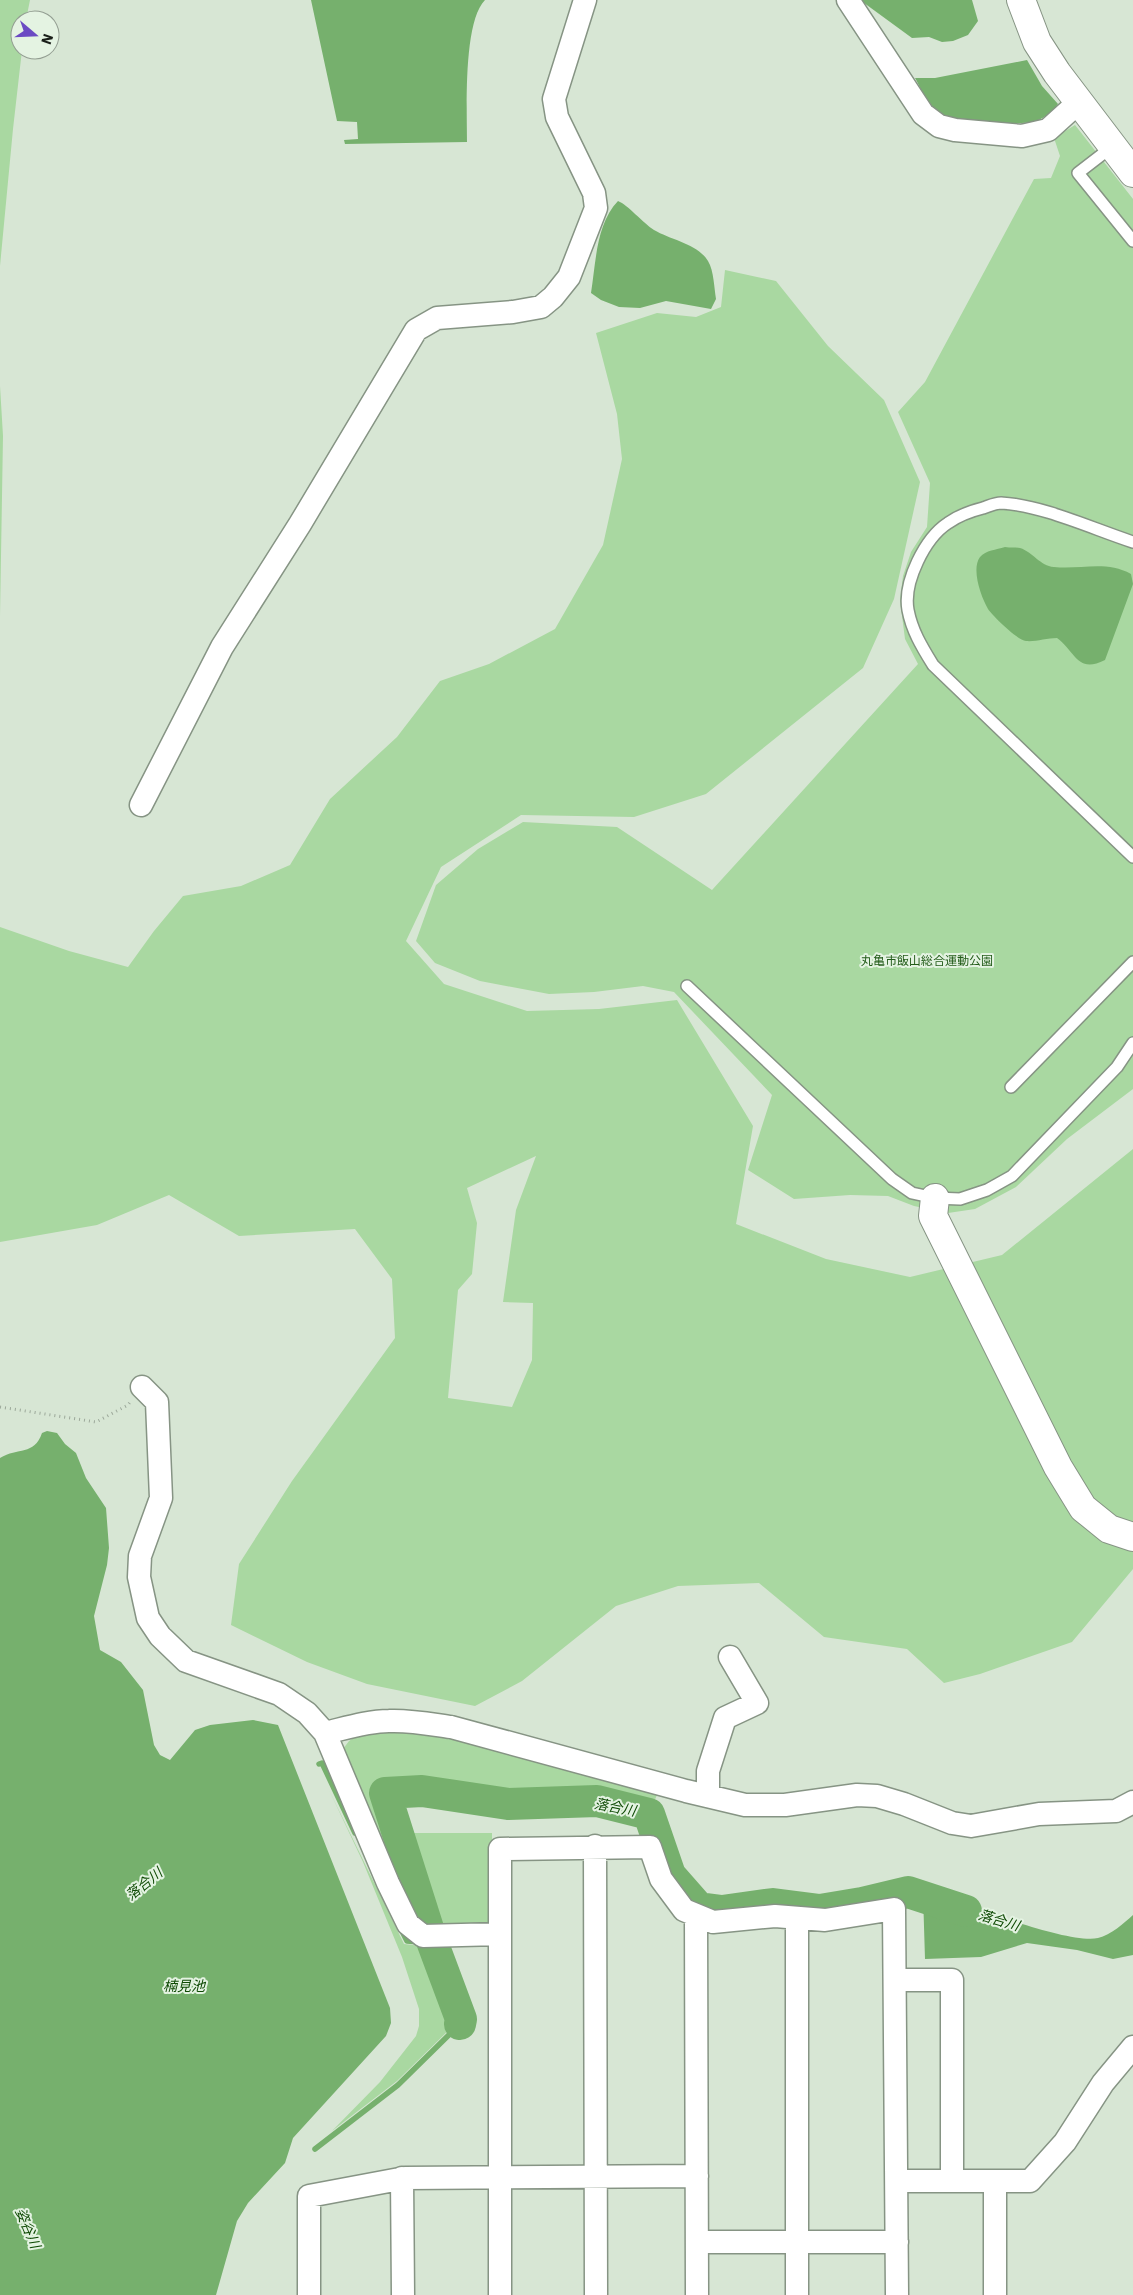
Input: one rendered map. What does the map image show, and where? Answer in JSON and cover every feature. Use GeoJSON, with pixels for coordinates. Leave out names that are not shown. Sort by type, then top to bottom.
{"type":"FeatureCollection","features":[{"type":"Feature","properties":{"kind":"street"},"geometry":{"type":"LineString","coordinates":[[140,805],[222,647],[300,524],[416,330],[437,318],[513,312],[540,307],[553,297],[569,277],[596,208],[594,193],[557,117],[554,99],[585,0]]}},
{"type":"Feature","properties":{"kind":"street"},"geometry":{"type":"LineString","coordinates":[[848,0],[923,114],[939,126],[955,130],[1022,136],[1048,130],[1080,102]]}},
{"type":"Feature","properties":{"kind":"street"},"geometry":{"type":"LineString","coordinates":[[1021,0],[1037,42],[1057,73],[1133,173]]}},
{"type":"Feature","properties":{"kind":"street"},"geometry":{"type":"LineString","coordinates":[[934,1198],[933,1216],[1068,1484],[1082,1508],[1109,1529],[1133,1537]]}},
{"type":"Feature","properties":{"kind":"street"},"geometry":{"type":"LineString","coordinates":[[142,1387],[157,1402],[161,1498],[140,1556],[139,1578],[148,1618],[160,1636],[186,1661],[279,1694],[296,1704],[325,1732],[365,1832],[408,1924],[434,1936],[500,1934]]}},
{"type":"Feature","properties":{"kind":"street"},"geometry":{"type":"LineString","coordinates":[[708,1796],[708,1771],[725,1718],[756,1703],[730,1656]]}},
{"type":"Feature","properties":{"kind":"street"},"geometry":{"type":"LineString","coordinates":[[325,1732],[388,1720],[412,1721],[451,1727],[745,1805],[775,1805],[857,1795],[877,1796],[952,1823],[971,1826],[1039,1814],[1116,1810],[1133,1802]]}},
{"type":"Feature","properties":{"kind":"street"},"geometry":{"type":"LineString","coordinates":[[595,1846],[596,2295]]}},
{"type":"Feature","properties":{"kind":"street"},"geometry":{"type":"LineString","coordinates":[[500,2295],[500,1849],[595,1846],[650,1848],[661,1879],[684,1910],[713,1922],[774,1916],[825,1920],[894,1910],[897,2295]]}},
{"type":"Feature","properties":{"kind":"street"},"geometry":{"type":"LineString","coordinates":[[696,1915],[698,2295]]}},
{"type":"Feature","properties":{"kind":"street"},"geometry":{"type":"LineString","coordinates":[[797,1918],[797,2295]]}},
{"type":"Feature","properties":{"kind":"street"},"geometry":{"type":"LineString","coordinates":[[895,1980],[952,1980],[952,2181]]}},
{"type":"Feature","properties":{"kind":"street"},"geometry":{"type":"LineString","coordinates":[[897,2181],[1030,2181],[1065,2142],[1103,2084],[1133,2047]]}},
{"type":"Feature","properties":{"kind":"street"},"geometry":{"type":"LineString","coordinates":[[309,2295],[309,2196],[402,2178],[697,2176]]}},
{"type":"Feature","properties":{"kind":"street"},"geometry":{"type":"LineString","coordinates":[[402,2178],[403,2295]]}},
{"type":"Feature","properties":{"kind":"street"},"geometry":{"type":"LineString","coordinates":[[995,2181],[995,2295]]}},
{"type":"Feature","properties":{"kind":"street"},"geometry":{"type":"LineString","coordinates":[[697,2242],[897,2242]]}},
{"type":"Feature","properties":{"kind":"lane"},"geometry":{"type":"LineString","coordinates":[[1113,146],[1078,173],[1133,241]]}},
{"type":"Feature","properties":{"kind":"lane"},"geometry":{"type":"LineString","coordinates":[[1133,542],[1026,506],[999,503],[972,510],[947,523],[928,542],[916,564],[909,587],[908,608],[915,636],[933,665],[1133,857]]}},
{"type":"Feature","properties":{"kind":"lane"},"geometry":{"type":"LineString","coordinates":[[1011,1087],[1133,962]]}},
{"type":"Feature","properties":{"kind":"lane"},"geometry":{"type":"LineString","coordinates":[[687,986],[892,1179],[912,1193],[934,1198],[960,1199],[987,1190],[1012,1176],[1117,1066],[1133,1043]]}},
{"type":"Feature","properties":{"kind":"path"},"geometry":{"type":"LineString","coordinates":[[0,1408],[96,1422],[128,1405],[142,1387]]}},
{"type":"Feature","properties":{"kind":"green space"},"geometry":{"type":"Polygon","coordinates":[[[0,0],[30,0],[28,10],[10,10],[10,60],[21,60],[0,266],[0,0]]]}},
{"type":"Feature","properties":{"kind":"green space","name":"丸亀市飯山総合運動公園"},"geometry":{"type":"Polygon","coordinates":[[[1075,125],[1133,199],[1133,1089],[1067,1139],[1016,1187],[975,1209],[948,1213],[914,1206],[888,1196],[850,1195],[794,1199],[748,1170],[772,1095],[674,992],[643,986],[594,992],[549,994],[480,981],[435,963],[416,941],[436,885],[478,849],[523,822],[617,827],[712,890],[918,664],[905,639],[900,600],[903,576],[911,552],[927,527],[930,483],[898,412],[925,382],[1034,179],[1051,178],[1060,156],[1054,138],[1075,125]]]}},
{"type":"Feature","properties":{"kind":"green space"},"geometry":{"type":"Polygon","coordinates":[[[725,270],[776,281],[828,346],[884,400],[920,482],[894,599],[863,668],[706,794],[634,817],[521,815],[441,867],[406,941],[444,984],[527,1011],[599,1009],[677,1000],[753,1126],[736,1224],[826,1259],[910,1277],[1002,1255],[1133,1149],[1133,1569],[1072,1642],[980,1674],[944,1683],[907,1649],[824,1637],[759,1583],[678,1586],[616,1606],[522,1681],[475,1706],[367,1684],[307,1662],[231,1625],[239,1564],[292,1481],[395,1338],[392,1279],[355,1229],[239,1236],[169,1195],[97,1225],[0,1242],[0,927],[69,951],[128,967],[183,896],[241,886],[290,865],[330,799],[397,737],[440,681],[489,664],[555,629],[603,545],[622,459],[617,414],[596,333],[657,313],[696,317],[721,307],[725,270]],[[536,1156],[467,1188],[477,1223],[472,1274],[458,1290],[448,1398],[512,1407],[532,1360],[533,1303],[503,1302],[516,1210],[536,1156]]]}},
{"type":"Feature","properties":{"kind":"green space"},"geometry":{"type":"Polygon","coordinates":[[[0,386],[3,436],[0,616],[0,386]]]}},
{"type":"Feature","properties":{"kind":"green space"},"geometry":{"type":"Polygon","coordinates":[[[367,1729],[450,1732],[657,1795],[650,1811],[599,1796],[503,1800],[419,1788],[379,1789],[420,1919],[405,1900],[343,1749],[349,1741],[367,1729]]]}},
{"type":"Feature","properties":{"kind":"green space"},"geometry":{"type":"Polygon","coordinates":[[[329,1790],[404,1944],[430,1947],[457,2019],[456,2023],[397,2081],[332,2131],[380,2082],[416,2036],[419,2026],[419,2009],[402,1957],[363,1862],[329,1790]]]}},
{"type":"Feature","properties":{"kind":"green space"},"geometry":{"type":"Polygon","coordinates":[[[400,1833],[492,1833],[492,1921],[484,1928],[434,1928],[400,1833]]]}},
{"type":"Feature","properties":{"kind":"water"},"geometry":{"type":"Polygon","coordinates":[[[311,0],[485,0],[478,11],[470,46],[467,89],[467,142],[345,144],[344,140],[358,139],[357,122],[337,121],[311,0]]]}},
{"type":"Feature","properties":{"kind":"water"},"geometry":{"type":"Polygon","coordinates":[[[860,0],[972,0],[978,21],[968,35],[953,41],[942,42],[929,37],[912,38],[860,0]]]}},
{"type":"Feature","properties":{"kind":"water"},"geometry":{"type":"Polygon","coordinates":[[[1027,60],[1042,86],[1058,104],[1047,115],[1033,122],[987,123],[941,116],[932,109],[915,78],[935,78],[1027,60]]]}},
{"type":"Feature","properties":{"kind":"water"},"geometry":{"type":"Polygon","coordinates":[[[618,201],[654,230],[691,246],[704,255],[712,270],[714,280],[716,299],[711,309],[666,301],[640,308],[619,307],[601,300],[591,293],[601,232],[611,210],[618,201]]]}},
{"type":"Feature","properties":{"kind":"water"},"geometry":{"type":"Polygon","coordinates":[[[1005,547],[1025,550],[1049,566],[1064,568],[1103,566],[1112,567],[1131,574],[1133,584],[1105,660],[1096,664],[1083,663],[1057,638],[1022,640],[988,609],[978,583],[977,562],[985,553],[1005,547]]]}},
{"type":"Feature","properties":{"kind":"water","name":"楠見池"},"geometry":{"type":"Polygon","coordinates":[[[47,1431],[57,1433],[65,1444],[76,1453],[86,1478],[106,1508],[109,1548],[107,1565],[94,1616],[100,1650],[121,1662],[143,1690],[154,1745],[160,1755],[170,1760],[195,1730],[210,1725],[253,1720],[278,1725],[390,2008],[391,2023],[386,2036],[293,2138],[285,2163],[248,2203],[237,2221],[216,2295],[0,2295],[0,1458],[30,1448],[39,1440],[42,1433],[47,1431]]]}},
{"type":"Feature","properties":{"kind":"water"},"geometry":{"type":"Polygon","coordinates":[[[923,1894],[938,1895],[1043,1930],[1084,1938],[1098,1938],[1108,1934],[1133,1915],[1133,1955],[1113,1959],[1077,1950],[1027,1943],[981,1957],[925,1959],[923,1894]]]}},
{"type":"Feature","properties":{"kind":"waterway","name":"落合川"},"geometry":{"type":"LineString","coordinates":[[319,1764],[322,1763],[355,1833]]}},
{"type":"Feature","properties":{"kind":"waterway","name":"落合川"},"geometry":{"type":"LineString","coordinates":[[460,2024],[461,2019],[433,1944],[385,1793],[422,1791],[508,1804],[597,1801],[649,1814],[670,1875],[699,1908],[722,1911],[773,1904],[820,1910],[862,1903],[908,1892],[966,1911]]}},
{"type":"Feature","properties":{"kind":"waterway","name":"落合川"},"geometry":{"type":"LineString","coordinates":[[401,1929],[407,1941],[419,1942]]}},
{"type":"Feature","properties":{"kind":"waterway"},"geometry":{"type":"LineString","coordinates":[[315,2149],[398,2085],[460,2024]]}},
{"type":"Feature","properties":{"kind":"water label","name":"姿谷川"},"geometry":{"type":"Point","coordinates":[28,2228]}}]}
